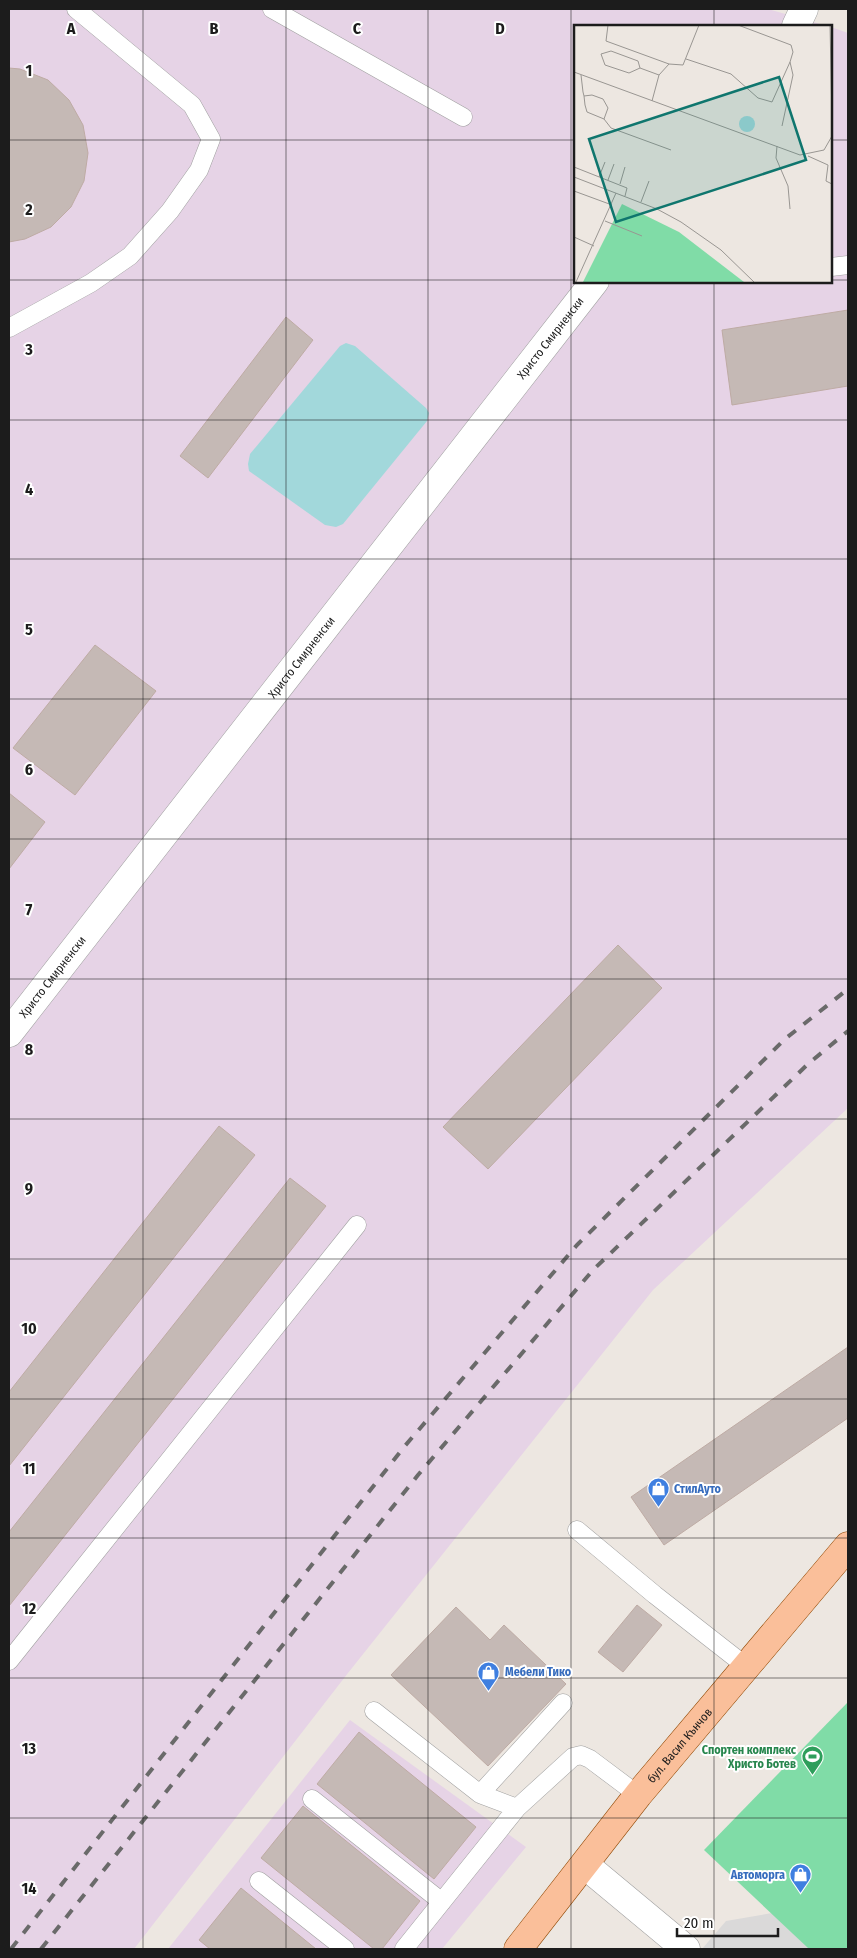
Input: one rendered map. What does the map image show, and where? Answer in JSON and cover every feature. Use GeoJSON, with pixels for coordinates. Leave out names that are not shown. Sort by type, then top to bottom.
{"type":"FeatureCollection","features":[{"type":"Feature","properties":{"kind":"main road","name":"бул. Васил Кънчов"},"geometry":{"type":"LineString","coordinates":[[518,1949],[638,1795],[848,1546]]}},
{"type":"Feature","properties":{"kind":"street"},"geometry":{"type":"LineString","coordinates":[[796,25],[804,9]]}},
{"type":"Feature","properties":{"kind":"street","name":"Христо Смирненски"},"geometry":{"type":"LineString","coordinates":[[9,1033],[594,282]]}},
{"type":"Feature","properties":{"kind":"street"},"geometry":{"type":"LineString","coordinates":[[585,1865],[686,1949]]}},
{"type":"Feature","properties":{"kind":"lane"},"geometry":{"type":"LineString","coordinates":[[9,328],[91,283],[130,256],[170,211],[199,170],[211,139],[192,105],[76,9]]}},
{"type":"Feature","properties":{"kind":"lane"},"geometry":{"type":"LineString","coordinates":[[272,9],[463,117]]}},
{"type":"Feature","properties":{"kind":"lane"},"geometry":{"type":"LineString","coordinates":[[832,267],[848,265]]}},
{"type":"Feature","properties":{"kind":"lane"},"geometry":{"type":"LineString","coordinates":[[9,1661],[356,1225]]}},
{"type":"Feature","properties":{"kind":"lane"},"geometry":{"type":"LineString","coordinates":[[577,1530],[655,1595],[747,1667]]}},
{"type":"Feature","properties":{"kind":"lane"},"geometry":{"type":"LineString","coordinates":[[480,1794],[563,1703]]}},
{"type":"Feature","properties":{"kind":"lane"},"geometry":{"type":"LineString","coordinates":[[374,1711],[480,1794],[517,1808]]}},
{"type":"Feature","properties":{"kind":"lane"},"geometry":{"type":"LineString","coordinates":[[404,1949],[517,1808],[573,1756],[581,1755],[590,1759],[638,1795]]}},
{"type":"Feature","properties":{"kind":"lane"},"geometry":{"type":"LineString","coordinates":[[312,1799],[442,1902]]}},
{"type":"Feature","properties":{"kind":"lane"},"geometry":{"type":"LineString","coordinates":[[259,1881],[345,1949]]}},
{"type":"Feature","properties":{"kind":"shaded area"},"geometry":{"type":"Polygon","coordinates":[[[9,9],[768,9],[824,25],[574,25],[574,282],[832,282],[832,27],[848,33],[848,1108],[653,1290],[348,1673],[134,1949],[9,1949],[9,9]]]}},
{"type":"Feature","properties":{"kind":"shaded area"},"geometry":{"type":"Polygon","coordinates":[[[350,1720],[526,1847],[442,1949],[168,1949],[350,1720]]]}},
{"type":"Feature","properties":{"kind":"shaded area"},"geometry":{"type":"Polygon","coordinates":[[[772,1913],[809,1949],[702,1949],[726,1921],[772,1913]]]}},
{"type":"Feature","properties":{"kind":"green space","name":"Спортен комплекс Христо Ботев"},"geometry":{"type":"Polygon","coordinates":[[[848,1702],[848,1949],[809,1949],[704,1850],[848,1702]]]}},
{"type":"Feature","properties":{"kind":"water"},"geometry":{"type":"Polygon","coordinates":[[[346,343],[355,346],[426,408],[429,413],[427,421],[343,524],[336,527],[325,525],[249,471],[248,464],[250,454],[340,346],[346,343]]]}},
{"type":"Feature","properties":{"kind":"building"},"geometry":{"type":"Polygon","coordinates":[[[9,68],[20,69],[48,80],[69,100],[83,125],[88,153],[84,181],[71,207],[51,227],[25,239],[9,242],[9,68]]]}},
{"type":"Feature","properties":{"kind":"building"},"geometry":{"type":"Polygon","coordinates":[[[848,310],[848,386],[732,405],[722,330],[848,310]]]}},
{"type":"Feature","properties":{"kind":"building"},"geometry":{"type":"Polygon","coordinates":[[[286,317],[313,340],[208,478],[180,456],[286,317]]]}},
{"type":"Feature","properties":{"kind":"building"},"geometry":{"type":"Polygon","coordinates":[[[95,645],[156,691],[75,795],[13,748],[95,645]]]}},
{"type":"Feature","properties":{"kind":"building"},"geometry":{"type":"Polygon","coordinates":[[[9,793],[45,822],[9,869],[9,793]]]}},
{"type":"Feature","properties":{"kind":"building"},"geometry":{"type":"Polygon","coordinates":[[[618,945],[662,988],[488,1169],[443,1127],[618,945]]]}},
{"type":"Feature","properties":{"kind":"building"},"geometry":{"type":"Polygon","coordinates":[[[219,1126],[255,1155],[9,1466],[9,1392],[219,1126]]]}},
{"type":"Feature","properties":{"kind":"building"},"geometry":{"type":"Polygon","coordinates":[[[290,1178],[326,1206],[9,1606],[9,1532],[290,1178]]]}},
{"type":"Feature","properties":{"kind":"building"},"geometry":{"type":"Polygon","coordinates":[[[848,1347],[848,1418],[664,1545],[631,1497],[848,1347]]]}},
{"type":"Feature","properties":{"kind":"building"},"geometry":{"type":"Polygon","coordinates":[[[637,1605],[662,1625],[623,1672],[598,1652],[637,1605]]]}},
{"type":"Feature","properties":{"kind":"building"},"geometry":{"type":"Polygon","coordinates":[[[456,1607],[490,1640],[504,1625],[566,1684],[488,1766],[391,1675],[456,1607]]]}},
{"type":"Feature","properties":{"kind":"building"},"geometry":{"type":"Polygon","coordinates":[[[359,1732],[476,1827],[434,1879],[317,1784],[359,1732]]]}},
{"type":"Feature","properties":{"kind":"building"},"geometry":{"type":"Polygon","coordinates":[[[303,1806],[420,1901],[382,1949],[374,1949],[261,1858],[303,1806]]]}},
{"type":"Feature","properties":{"kind":"building"},"geometry":{"type":"Polygon","coordinates":[[[241,1888],[316,1949],[210,1949],[199,1940],[241,1888]]]}},
{"type":"Feature","properties":{"kind":"railway"},"geometry":{"type":"LineString","coordinates":[[11,1949],[404,1447],[577,1245],[785,1039],[848,989]]}},
{"type":"Feature","properties":{"kind":"railway"},"geometry":{"type":"LineString","coordinates":[[41,1949],[418,1475],[593,1270],[808,1064],[848,1031]]}},
{"type":"Feature","properties":{"kind":"place","name":"СтилАуто"},"geometry":{"type":"Point","coordinates":[658,1508]}},
{"type":"Feature","properties":{"kind":"place","name":"Мебели Тико"},"geometry":{"type":"Point","coordinates":[489,1691]}},
{"type":"Feature","properties":{"kind":"place","name":"Спортен комплекс Христо Ботев"},"geometry":{"type":"Point","coordinates":[812,1776]}},
{"type":"Feature","properties":{"kind":"place","name":"Автоморга"},"geometry":{"type":"Point","coordinates":[801,1894]}}]}
